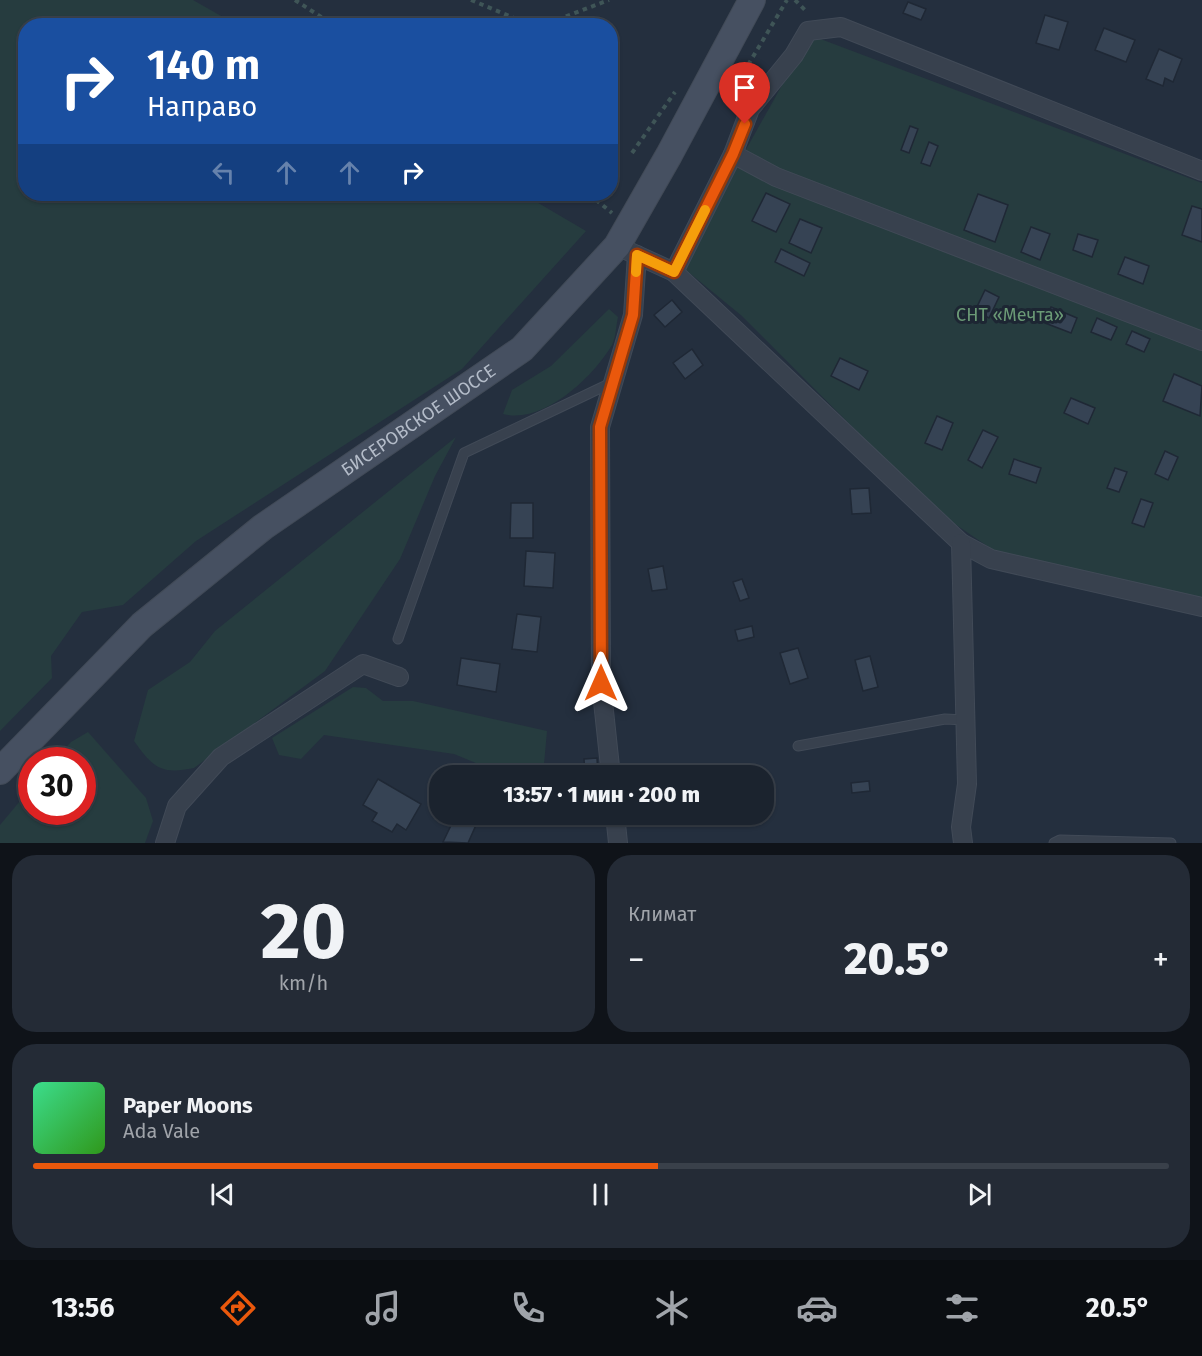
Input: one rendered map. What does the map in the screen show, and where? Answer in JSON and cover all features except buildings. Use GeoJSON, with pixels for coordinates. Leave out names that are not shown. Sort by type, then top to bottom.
{"type":"FeatureCollection","features":[{"type":"Feature","properties":{"kind":"main road","name":"БИСЕРОВСКОЕ ШОССЕ"},"geometry":{"type":"LineString","coordinates":[[0,771],[142,625],[263,526],[522,350],[627,250],[659,175],[752,0]]}},
{"type":"Feature","properties":{"kind":"street"},"geometry":{"type":"LineString","coordinates":[[674,272],[733,154],[750,109],[794,55],[808,31],[842,27],[1202,171]]}},
{"type":"Feature","properties":{"kind":"street"},"geometry":{"type":"LineString","coordinates":[[733,154],[776,177],[1202,341]]}},
{"type":"Feature","properties":{"kind":"street"},"geometry":{"type":"LineString","coordinates":[[627,250],[674,272],[961,543],[991,559],[1202,607]]}},
{"type":"Feature","properties":{"kind":"street"},"geometry":{"type":"LineString","coordinates":[[610,765],[601,683],[600,427],[633,315],[627,250]]}},
{"type":"Feature","properties":{"kind":"street"},"geometry":{"type":"LineString","coordinates":[[961,543],[967,784],[961,827],[963,843]]}},
{"type":"Feature","properties":{"kind":"street"},"geometry":{"type":"LineString","coordinates":[[165,843],[177,806],[221,757],[363,664],[399,677]]}},
{"type":"Feature","properties":{"kind":"street"},"geometry":{"type":"LineString","coordinates":[[616,825],[618,843]]}},
{"type":"Feature","properties":{"kind":"lane"},"geometry":{"type":"LineString","coordinates":[[398,639],[464,453],[614,382]]}},
{"type":"Feature","properties":{"kind":"lane"},"geometry":{"type":"LineString","coordinates":[[798,746],[945,719],[965,720]]}},
{"type":"Feature","properties":{"kind":"lane"},"geometry":{"type":"LineString","coordinates":[[1054,843],[1060,840],[1171,843]]}},
{"type":"Feature","properties":{"kind":"path"},"geometry":{"type":"LineString","coordinates":[[295,0],[323,18]]}},
{"type":"Feature","properties":{"kind":"path"},"geometry":{"type":"LineString","coordinates":[[471,0],[514,18]]}},
{"type":"Feature","properties":{"kind":"path"},"geometry":{"type":"LineString","coordinates":[[562,18],[609,0]]}},
{"type":"Feature","properties":{"kind":"path"},"geometry":{"type":"LineString","coordinates":[[739,80],[787,0]]}},
{"type":"Feature","properties":{"kind":"path"},"geometry":{"type":"LineString","coordinates":[[632,153],[679,85]]}},
{"type":"Feature","properties":{"kind":"green space"},"geometry":{"type":"Polygon","coordinates":[[[0,0],[193,0],[225,18],[18,18],[18,201],[535,201],[586,231],[462,369],[196,541],[123,605],[82,612],[51,656],[52,678],[0,731],[0,0]]]}},
{"type":"Feature","properties":{"kind":"green space","name":"СНТ «Мечта»"},"geometry":{"type":"Polygon","coordinates":[[[810,35],[1202,183],[1202,601],[993,550],[936,511],[742,316],[681,266],[810,35]]]}},
{"type":"Feature","properties":{"kind":"green space"},"geometry":{"type":"Polygon","coordinates":[[[609,309],[618,317],[612,345],[604,358],[580,384],[565,396],[534,412],[518,416],[503,414],[512,390],[551,366],[609,309]]]}},
{"type":"Feature","properties":{"kind":"green space"},"geometry":{"type":"Polygon","coordinates":[[[456,437],[435,476],[400,559],[325,671],[194,768],[173,770],[158,767],[152,763],[134,741],[148,690],[190,662],[215,631],[456,437]]]}},
{"type":"Feature","properties":{"kind":"green space"},"geometry":{"type":"Polygon","coordinates":[[[353,687],[366,688],[383,701],[413,701],[547,731],[544,765],[481,765],[454,754],[324,735],[301,759],[279,755],[272,738],[353,687]]]}},
{"type":"Feature","properties":{"kind":"green space"},"geometry":{"type":"Polygon","coordinates":[[[88,732],[146,798],[153,821],[145,843],[0,843],[0,825],[18,804],[18,825],[96,825],[96,747],[67,747],[88,732]]]}},
{"type":"Feature","properties":{"kind":"slow traffic"},"geometry":{"type":"LineString","coordinates":[[636,272],[637,255],[674,272],[705,210]]}},
{"type":"Feature","properties":{"kind":"route"},"geometry":{"type":"LineString","coordinates":[[601,683],[600,427],[633,315],[637,255],[674,272],[733,154],[745,124]]}}]}
